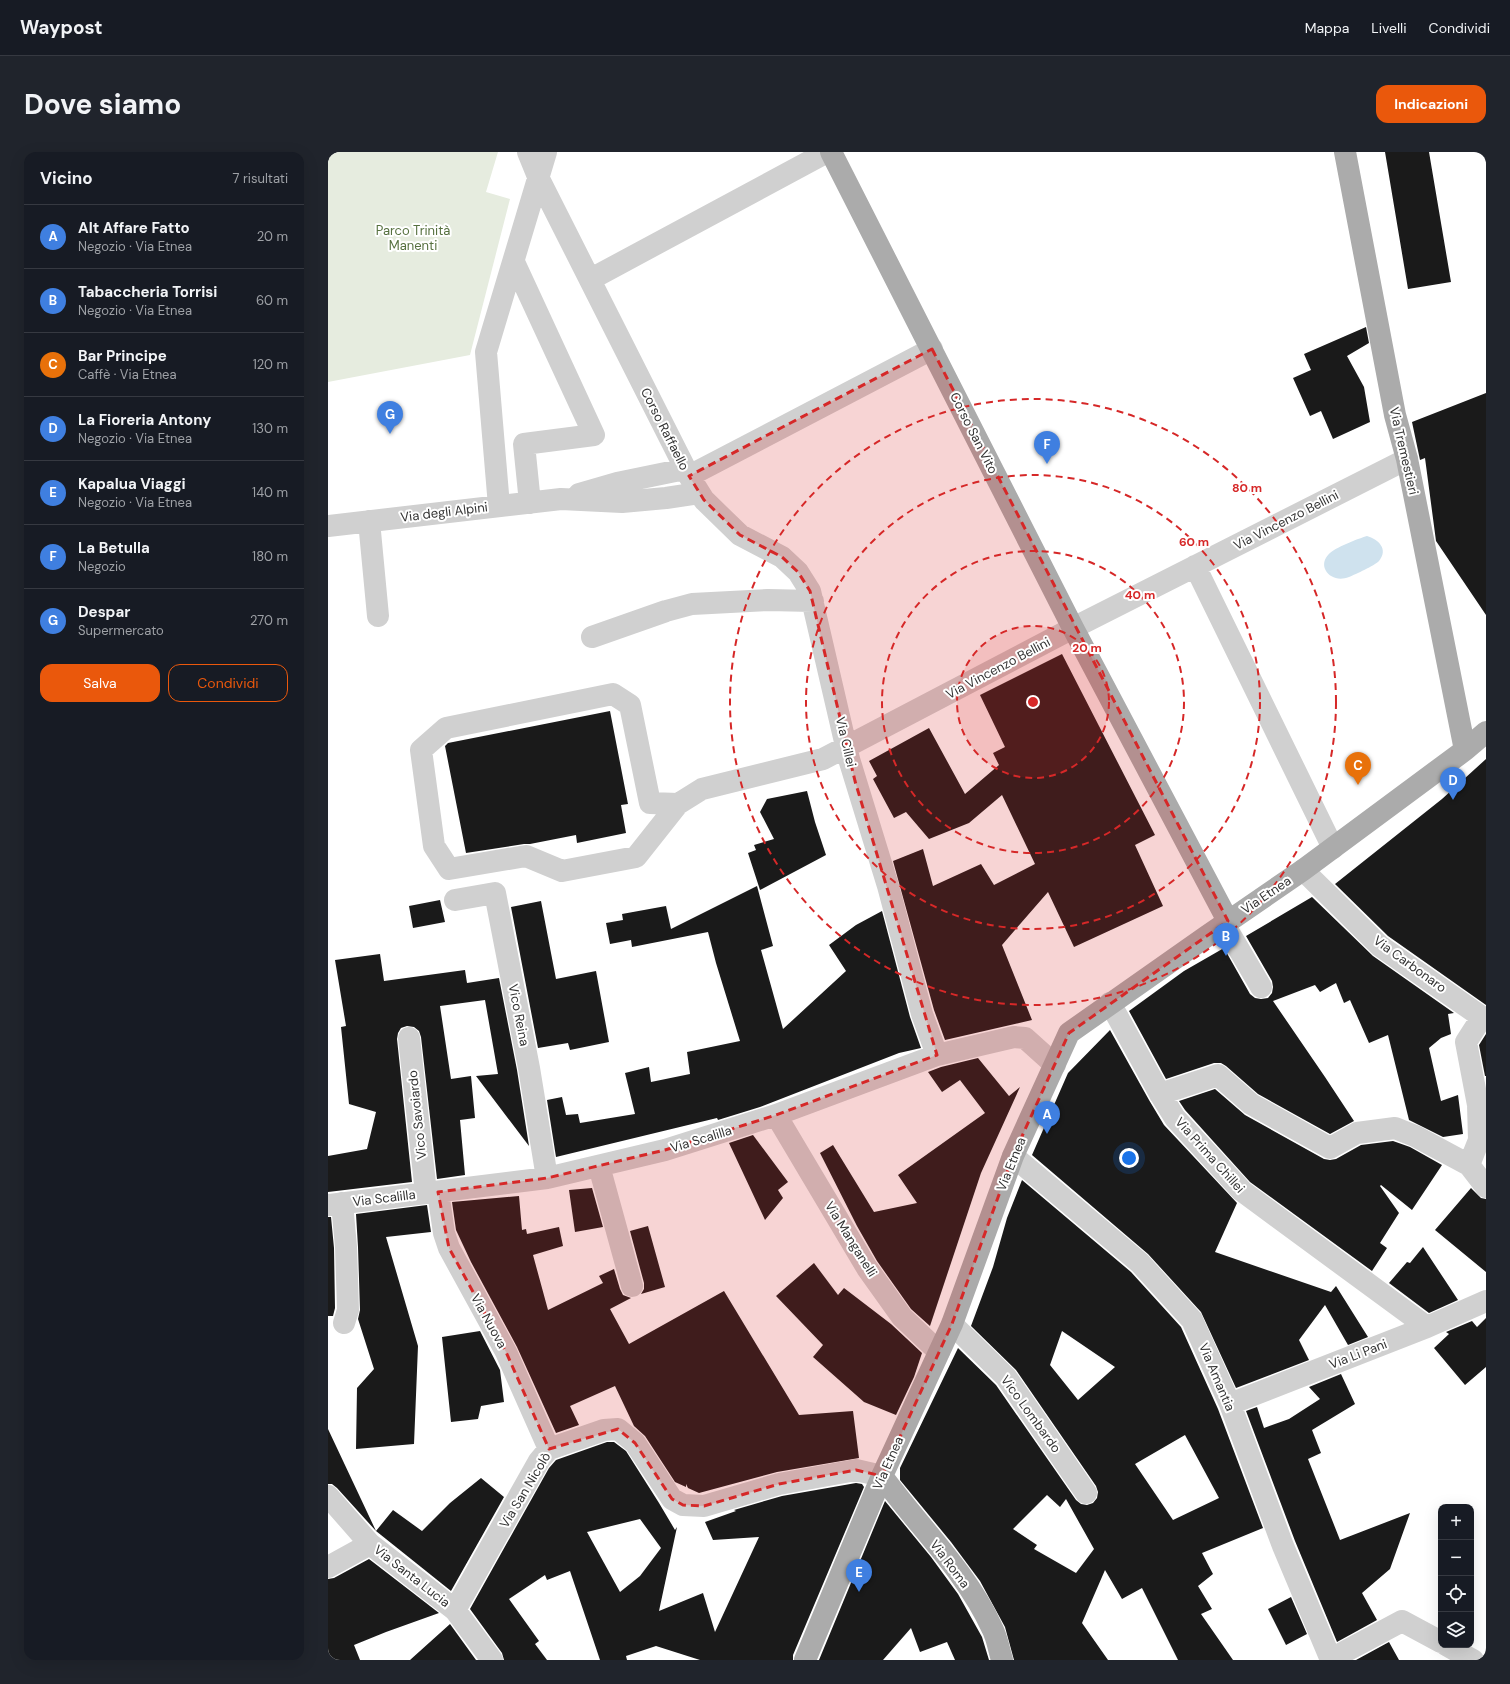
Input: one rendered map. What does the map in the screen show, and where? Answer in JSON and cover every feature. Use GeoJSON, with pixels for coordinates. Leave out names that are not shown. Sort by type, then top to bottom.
{"type":"FeatureCollection","features":[{"type":"Feature","properties":{"kind":"main road","name":"Corso San Vito"},"geometry":{"type":"LineString","coordinates":[[832,152],[1073,628],[1119,714],[1226,923]]}},
{"type":"Feature","properties":{"kind":"main road","name":"Via Tremestieri"},"geometry":{"type":"LineString","coordinates":[[1345,152],[1395,415],[1407,459],[1465,750]]}},
{"type":"Feature","properties":{"kind":"main road","name":"Via Etnea"},"geometry":{"type":"LineString","coordinates":[[805,1660],[882,1476],[952,1324],[1013,1156],[1069,1033],[1303,870],[1465,750],[1486,732]]}},
{"type":"Feature","properties":{"kind":"main road","name":"Via Roma"},"geometry":{"type":"LineString","coordinates":[[882,1476],[958,1572],[978,1602],[993,1629],[1002,1660]]}},
{"type":"Feature","properties":{"kind":"street","name":"Corso Raffaello"},"geometry":{"type":"LineString","coordinates":[[528,152],[539,179],[691,480],[932,349]]}},
{"type":"Feature","properties":{"kind":"street"},"geometry":{"type":"LineString","coordinates":[[499,506],[486,352],[546,152]]}},
{"type":"Feature","properties":{"kind":"street"},"geometry":{"type":"LineString","coordinates":[[590,279],[827,152]]}},
{"type":"Feature","properties":{"kind":"street"},"geometry":{"type":"LineString","coordinates":[[493,448],[594,435],[514,262]]}},
{"type":"Feature","properties":{"kind":"street"},"geometry":{"type":"LineString","coordinates":[[524,444],[530,503]]}},
{"type":"Feature","properties":{"kind":"street","name":"Via Vincenzo Bellini"},"geometry":{"type":"LineString","coordinates":[[678,804],[702,789],[823,759],[1073,628],[1407,459]]}},
{"type":"Feature","properties":{"kind":"street","name":"Via degli Alpini"},"geometry":{"type":"LineString","coordinates":[[328,526],[561,499],[617,483],[691,480]]}},
{"type":"Feature","properties":{"kind":"street","name":"Via Cillei"},"geometry":{"type":"LineString","coordinates":[[691,480],[704,500],[740,535],[782,557],[798,572],[810,590],[855,782],[888,886],[922,1014],[936,1055]]}},
{"type":"Feature","properties":{"kind":"street"},"geometry":{"type":"LineString","coordinates":[[369,521],[378,616]]}},
{"type":"Feature","properties":{"kind":"street"},"geometry":{"type":"LineString","coordinates":[[1195,566],[1333,848]]}},
{"type":"Feature","properties":{"kind":"street"},"geometry":{"type":"LineString","coordinates":[[592,637],[666,611],[692,604],[768,600],[813,601]]}},
{"type":"Feature","properties":{"kind":"street"},"geometry":{"type":"LineString","coordinates":[[613,694],[630,705],[650,803],[678,804],[636,857],[562,872],[526,856],[449,869],[434,846],[421,750],[446,728],[613,694]]}},
{"type":"Feature","properties":{"kind":"street","name":"Via Carbonaro"},"geometry":{"type":"LineString","coordinates":[[1303,870],[1380,946],[1484,1019]]}},
{"type":"Feature","properties":{"kind":"street","name":"Vico Reina"},"geometry":{"type":"LineString","coordinates":[[455,900],[495,893],[529,1068],[547,1178]]}},
{"type":"Feature","properties":{"kind":"street"},"geometry":{"type":"LineString","coordinates":[[1226,923],[1262,987]]}},
{"type":"Feature","properties":{"kind":"street","name":"Via Prima Chillei"},"geometry":{"type":"LineString","coordinates":[[1110,1003],[1160,1094],[1175,1118],[1242,1191],[1427,1327]]}},
{"type":"Feature","properties":{"kind":"street"},"geometry":{"type":"LineString","coordinates":[[1469,1165],[1479,1140],[1478,1105],[1466,1042],[1484,1019]]}},
{"type":"Feature","properties":{"kind":"street","name":"Via Scalilla"},"geometry":{"type":"LineString","coordinates":[[335,1204],[547,1178],[665,1150],[776,1115],[936,1055],[1014,1037],[1025,1038],[1055,1064]]}},
{"type":"Feature","properties":{"kind":"street","name":"Vico Savoiardo"},"geometry":{"type":"LineString","coordinates":[[409,1038],[432,1192]]}},
{"type":"Feature","properties":{"kind":"street"},"geometry":{"type":"LineString","coordinates":[[1160,1094],[1218,1075],[1250,1104],[1330,1148],[1357,1133],[1395,1128],[1415,1136],[1469,1165],[1486,1187]]}},
{"type":"Feature","properties":{"kind":"street","name":"Via Manganelli"},"geometry":{"type":"LineString","coordinates":[[776,1115],[867,1268],[902,1317],[939,1352]]}},
{"type":"Feature","properties":{"kind":"street","name":"Via Amantia"},"geometry":{"type":"LineString","coordinates":[[1013,1156],[1140,1263],[1192,1320],[1230,1404],[1283,1546],[1331,1660]]}},
{"type":"Feature","properties":{"kind":"street"},"geometry":{"type":"LineString","coordinates":[[599,1166],[632,1286]]}},
{"type":"Feature","properties":{"kind":"street","name":"Via Nuova"},"geometry":{"type":"LineString","coordinates":[[432,1192],[449,1248],[506,1352],[549,1449]]}},
{"type":"Feature","properties":{"kind":"street"},"geometry":{"type":"LineString","coordinates":[[335,1204],[346,1247],[348,1310],[344,1323]]}},
{"type":"Feature","properties":{"kind":"street","name":"Via Li Pani"},"geometry":{"type":"LineString","coordinates":[[1230,1404],[1427,1327],[1486,1301]]}},
{"type":"Feature","properties":{"kind":"street","name":"Vico Lombardo"},"geometry":{"type":"LineString","coordinates":[[952,1324],[1006,1377],[1086,1493]]}},
{"type":"Feature","properties":{"kind":"street","name":"Via San Nicolò"},"geometry":{"type":"LineString","coordinates":[[455,1610],[539,1461],[549,1449],[604,1430],[618,1429],[636,1442],[672,1499],[683,1505],[704,1506],[779,1484],[856,1470],[882,1476]]}},
{"type":"Feature","properties":{"kind":"street","name":"Via Santa Lucia"},"geometry":{"type":"LineString","coordinates":[[328,1496],[370,1544],[455,1610],[492,1660]]}},
{"type":"Feature","properties":{"kind":"street"},"geometry":{"type":"LineString","coordinates":[[328,1567],[370,1544]]}},
{"type":"Feature","properties":{"kind":"street"},"geometry":{"type":"LineString","coordinates":[[1331,1660],[1402,1621],[1438,1640]]}},
{"type":"Feature","properties":{"kind":"street"},"geometry":{"type":"LineString","coordinates":[[1451,1648],[1473,1660]]}},
{"type":"Feature","properties":{"kind":"highlighted area"},"geometry":{"type":"Polygon","coordinates":[[[932,349],[1228,921],[1069,1033],[1013,1156],[952,1324],[882,1476],[856,1470],[779,1484],[704,1506],[683,1505],[672,1499],[635,1443],[618,1429],[549,1449],[506,1352],[449,1248],[438,1192],[547,1178],[665,1150],[776,1115],[937,1055],[855,781],[810,591],[798,572],[782,557],[740,535],[704,500],[689,476],[932,349]]]}},
{"type":"Feature","properties":{"kind":"green space","name":"Parco Trinità Manenti"},"geometry":{"type":"Polygon","coordinates":[[[328,152],[498,152],[486,192],[510,199],[470,355],[328,382],[328,152]]]}},
{"type":"Feature","properties":{"kind":"water"},"geometry":{"type":"Polygon","coordinates":[[[1367,536],[1375,539],[1381,545],[1383,552],[1379,561],[1360,572],[1342,579],[1328,573],[1324,564],[1331,552],[1341,546],[1367,536]]]}},
{"type":"Feature","properties":{"kind":"building"},"geometry":{"type":"Polygon","coordinates":[[[1385,152],[1429,152],[1451,282],[1408,289],[1385,152]]]}},
{"type":"Feature","properties":{"kind":"building"},"geometry":{"type":"Polygon","coordinates":[[[1366,327],[1369,343],[1347,356],[1364,387],[1370,422],[1333,439],[1321,411],[1310,416],[1293,378],[1311,370],[1304,354],[1366,327]]]}},
{"type":"Feature","properties":{"kind":"building"},"geometry":{"type":"Polygon","coordinates":[[[1486,393],[1486,615],[1436,541],[1425,458],[1420,460],[1412,422],[1486,393]]]}},
{"type":"Feature","properties":{"kind":"building"},"geometry":{"type":"Polygon","coordinates":[[[1062,654],[1155,835],[1135,845],[1163,906],[1074,947],[1048,892],[1002,945],[1032,1020],[945,1040],[934,1010],[893,861],[923,849],[933,886],[981,864],[994,885],[1035,864],[1002,795],[969,823],[929,839],[906,812],[894,818],[873,779],[877,776],[869,761],[929,728],[965,794],[999,765],[993,753],[1005,747],[980,695],[1062,654]]]}},
{"type":"Feature","properties":{"kind":"building"},"geometry":{"type":"Polygon","coordinates":[[[610,711],[628,804],[621,805],[626,833],[577,843],[576,835],[530,844],[466,853],[445,746],[448,743],[610,711]]]}},
{"type":"Feature","properties":{"kind":"building"},"geometry":{"type":"Polygon","coordinates":[[[1486,759],[1486,1005],[1388,936],[1335,884],[1442,799],[1486,759]]]}},
{"type":"Feature","properties":{"kind":"building"},"geometry":{"type":"Polygon","coordinates":[[[807,791],[826,855],[760,890],[748,853],[756,850],[754,845],[774,839],[760,812],[767,799],[807,791]]]}},
{"type":"Feature","properties":{"kind":"building"},"geometry":{"type":"Polygon","coordinates":[[[757,886],[773,946],[761,950],[783,1029],[846,971],[829,945],[856,925],[882,911],[910,1017],[921,1048],[899,1053],[760,1107],[718,1120],[717,1118],[556,1157],[547,1100],[562,1097],[566,1115],[578,1114],[580,1123],[635,1114],[625,1073],[649,1067],[651,1082],[690,1074],[687,1052],[740,1041],[708,932],[632,947],[631,940],[610,944],[606,923],[623,920],[622,914],[666,906],[671,929],[757,886]]]}},
{"type":"Feature","properties":{"kind":"building"},"geometry":{"type":"Polygon","coordinates":[[[1312,897],[1373,956],[1454,1013],[1448,1014],[1451,1034],[1441,1038],[1429,1048],[1441,1101],[1458,1095],[1463,1134],[1443,1137],[1409,1120],[1388,1035],[1369,1043],[1350,1000],[1344,1003],[1336,983],[1320,992],[1315,985],[1273,1001],[1354,1121],[1330,1134],[1258,1094],[1221,1063],[1214,1063],[1166,1079],[1129,1011],[1184,971],[1224,948],[1250,994],[1255,998],[1268,998],[1272,993],[1272,981],[1246,936],[1312,897]]]}},
{"type":"Feature","properties":{"kind":"building"},"geometry":{"type":"Polygon","coordinates":[[[440,900],[445,922],[413,928],[409,906],[440,900]]]}},
{"type":"Feature","properties":{"kind":"building"},"geometry":{"type":"Polygon","coordinates":[[[541,901],[556,979],[596,971],[609,1042],[570,1050],[568,1043],[538,1048],[511,907],[541,901]]]}},
{"type":"Feature","properties":{"kind":"building"},"geometry":{"type":"Polygon","coordinates":[[[380,954],[384,981],[465,970],[467,983],[499,978],[517,1070],[529,1146],[476,1076],[498,1074],[485,1000],[440,1006],[451,1079],[471,1076],[475,1118],[460,1120],[465,1175],[437,1179],[421,1037],[419,1031],[414,1027],[407,1026],[401,1028],[397,1039],[412,1182],[328,1192],[328,1156],[367,1149],[376,1112],[349,1104],[341,1027],[346,1026],[335,960],[380,954]]]}},
{"type":"Feature","properties":{"kind":"building"},"geometry":{"type":"Polygon","coordinates":[[[1110,1030],[1164,1125],[1237,1203],[1215,1252],[1331,1292],[1336,1286],[1368,1337],[1348,1345],[1325,1305],[1299,1340],[1309,1360],[1236,1388],[1201,1312],[1148,1254],[1032,1155],[1068,1073],[1110,1030]]]}},
{"type":"Feature","properties":{"kind":"building"},"geometry":{"type":"Polygon","coordinates":[[[1486,1034],[1486,1076],[1485,1076],[1479,1045],[1486,1034]]]}},
{"type":"Feature","properties":{"kind":"building"},"geometry":{"type":"Polygon","coordinates":[[[978,1058],[1009,1096],[1020,1087],[981,1173],[930,1326],[911,1309],[877,1261],[857,1226],[820,1153],[833,1145],[874,1212],[917,1203],[898,1175],[985,1113],[960,1080],[942,1092],[928,1072],[941,1067],[978,1058]]]}},
{"type":"Feature","properties":{"kind":"building"},"geometry":{"type":"Polygon","coordinates":[[[1215,1089],[1245,1115],[1324,1159],[1336,1159],[1361,1145],[1393,1141],[1410,1147],[1442,1165],[1412,1210],[1381,1185],[1380,1186],[1399,1213],[1380,1243],[1387,1248],[1372,1271],[1250,1182],[1185,1110],[1179,1101],[1215,1089]]]}},
{"type":"Feature","properties":{"kind":"building"},"geometry":{"type":"Polygon","coordinates":[[[753,1135],[788,1182],[778,1190],[783,1198],[765,1220],[729,1143],[753,1135]]]}},
{"type":"Feature","properties":{"kind":"building"},"geometry":{"type":"Polygon","coordinates":[[[1022,1180],[1131,1272],[1181,1327],[1218,1409],[1263,1528],[1202,1553],[1213,1574],[1198,1586],[1212,1609],[1201,1614],[1233,1660],[1178,1660],[1142,1588],[1122,1599],[1105,1570],[1082,1623],[1108,1660],[1014,1660],[1005,1627],[980,1581],[951,1542],[900,1480],[900,1468],[958,1348],[996,1385],[1076,1500],[1081,1504],[1087,1505],[1093,1503],[1097,1498],[1098,1492],[1096,1486],[1016,1370],[971,1326],[993,1267],[1007,1218],[1022,1180]],[[1062,1331],[1050,1365],[1078,1400],[1115,1367],[1062,1331]],[[1185,1435],[1135,1464],[1173,1520],[1219,1498],[1185,1435]],[[1047,1495],[1013,1529],[1037,1545],[1034,1549],[1076,1573],[1094,1549],[1066,1499],[1060,1507],[1047,1495]]]}},
{"type":"Feature","properties":{"kind":"building"},"geometry":{"type":"Polygon","coordinates":[[[592,1188],[603,1227],[575,1232],[569,1190],[592,1188]]]}},
{"type":"Feature","properties":{"kind":"building"},"geometry":{"type":"Polygon","coordinates":[[[1471,1188],[1481,1198],[1486,1199],[1486,1272],[1435,1230],[1471,1188]]]}},
{"type":"Feature","properties":{"kind":"building"},"geometry":{"type":"Polygon","coordinates":[[[519,1196],[522,1230],[526,1229],[527,1234],[559,1227],[563,1246],[533,1255],[548,1310],[603,1283],[599,1276],[614,1269],[623,1295],[631,1298],[610,1309],[629,1344],[724,1291],[799,1415],[853,1411],[859,1458],[777,1472],[699,1493],[688,1488],[686,1484],[686,1487],[675,1482],[645,1436],[634,1426],[615,1386],[570,1406],[579,1425],[556,1433],[517,1347],[471,1262],[456,1230],[452,1202],[519,1196]]]}},
{"type":"Feature","properties":{"kind":"building"},"geometry":{"type":"Polygon","coordinates":[[[427,1205],[431,1232],[386,1237],[418,1346],[414,1444],[356,1449],[357,1388],[374,1369],[358,1319],[360,1310],[356,1214],[427,1205]]]}},
{"type":"Feature","properties":{"kind":"building"},"geometry":{"type":"Polygon","coordinates":[[[328,1217],[331,1217],[334,1248],[335,1308],[333,1316],[328,1316],[328,1217]]]}},
{"type":"Feature","properties":{"kind":"building"},"geometry":{"type":"Polygon","coordinates":[[[648,1226],[665,1287],[641,1294],[644,1289],[644,1283],[630,1231],[648,1226]]]}},
{"type":"Feature","properties":{"kind":"building"},"geometry":{"type":"Polygon","coordinates":[[[1423,1247],[1458,1300],[1429,1313],[1389,1283],[1407,1262],[1410,1263],[1423,1247]]]}},
{"type":"Feature","properties":{"kind":"building"},"geometry":{"type":"Polygon","coordinates":[[[814,1263],[838,1295],[844,1288],[891,1324],[922,1353],[914,1377],[896,1415],[864,1402],[813,1357],[823,1345],[776,1296],[814,1263]]]}},
{"type":"Feature","properties":{"kind":"building"},"geometry":{"type":"Polygon","coordinates":[[[1486,1318],[1486,1367],[1465,1385],[1434,1348],[1449,1334],[1446,1332],[1472,1321],[1477,1327],[1486,1318]]]}},
{"type":"Feature","properties":{"kind":"building"},"geometry":{"type":"Polygon","coordinates":[[[480,1331],[500,1370],[504,1402],[481,1406],[478,1419],[451,1422],[442,1337],[480,1331]]]}},
{"type":"Feature","properties":{"kind":"building"},"geometry":{"type":"Polygon","coordinates":[[[1341,1374],[1355,1404],[1312,1430],[1321,1453],[1308,1459],[1340,1540],[1410,1513],[1390,1569],[1362,1593],[1377,1620],[1337,1642],[1295,1541],[1246,1411],[1257,1407],[1264,1428],[1289,1419],[1320,1399],[1309,1387],[1341,1374]]]}},
{"type":"Feature","properties":{"kind":"building"},"geometry":{"type":"Polygon","coordinates":[[[328,1429],[376,1531],[337,1488],[332,1484],[328,1484],[328,1429]]]}},
{"type":"Feature","properties":{"kind":"building"},"geometry":{"type":"Polygon","coordinates":[[[607,1442],[614,1442],[626,1451],[675,1530],[677,1527],[659,1611],[703,1593],[715,1632],[759,1537],[713,1540],[705,1522],[736,1511],[734,1510],[782,1496],[856,1483],[862,1484],[864,1487],[793,1655],[793,1660],[700,1660],[656,1646],[626,1656],[627,1660],[600,1660],[570,1571],[547,1580],[545,1575],[509,1599],[539,1641],[535,1644],[547,1660],[504,1660],[502,1653],[470,1609],[549,1468],[556,1460],[607,1442]],[[640,1519],[587,1532],[620,1592],[640,1576],[661,1548],[640,1519]]]}},
{"type":"Feature","properties":{"kind":"building"},"geometry":{"type":"Polygon","coordinates":[[[481,1478],[504,1497],[451,1591],[376,1531],[393,1510],[422,1531],[450,1503],[481,1478]]]}},
{"type":"Feature","properties":{"kind":"building"},"geometry":{"type":"Polygon","coordinates":[[[885,1501],[931,1557],[958,1594],[982,1637],[989,1660],[955,1660],[947,1642],[920,1652],[911,1628],[883,1660],[819,1660],[885,1501]]]}},
{"type":"Feature","properties":{"kind":"building"},"geometry":{"type":"Polygon","coordinates":[[[369,1559],[439,1613],[354,1645],[360,1660],[328,1660],[328,1579],[334,1578],[369,1559]]]}},
{"type":"Feature","properties":{"kind":"building"},"geometry":{"type":"Polygon","coordinates":[[[1291,1597],[1307,1634],[1286,1645],[1268,1609],[1291,1597]]]}},
{"type":"Feature","properties":{"kind":"building"},"geometry":{"type":"Polygon","coordinates":[[[450,1624],[476,1660],[410,1660],[450,1624]]]}},
{"type":"Feature","properties":{"kind":"building"},"geometry":{"type":"Polygon","coordinates":[[[1389,1642],[1399,1660],[1356,1660],[1389,1642]]]}},
{"type":"Feature","properties":{"kind":"place","name":"Despar"},"geometry":{"type":"Point","coordinates":[390,434]}},
{"type":"Feature","properties":{"kind":"place","name":"La Betulla"},"geometry":{"type":"Point","coordinates":[1047,464]}},
{"type":"Feature","properties":{"kind":"place","name":"Bar Principe"},"geometry":{"type":"Point","coordinates":[1358,785]}},
{"type":"Feature","properties":{"kind":"place","name":"La Fioreria Antony"},"geometry":{"type":"Point","coordinates":[1453,800]}},
{"type":"Feature","properties":{"kind":"place","name":"Tabaccheria Torrisi"},"geometry":{"type":"Point","coordinates":[1226,956]}},
{"type":"Feature","properties":{"kind":"place","name":"Alt Affare Fatto"},"geometry":{"type":"Point","coordinates":[1047,1134]}},
{"type":"Feature","properties":{"kind":"place","name":"Kapalua Viaggi"},"geometry":{"type":"Point","coordinates":[859,1592]}}]}
